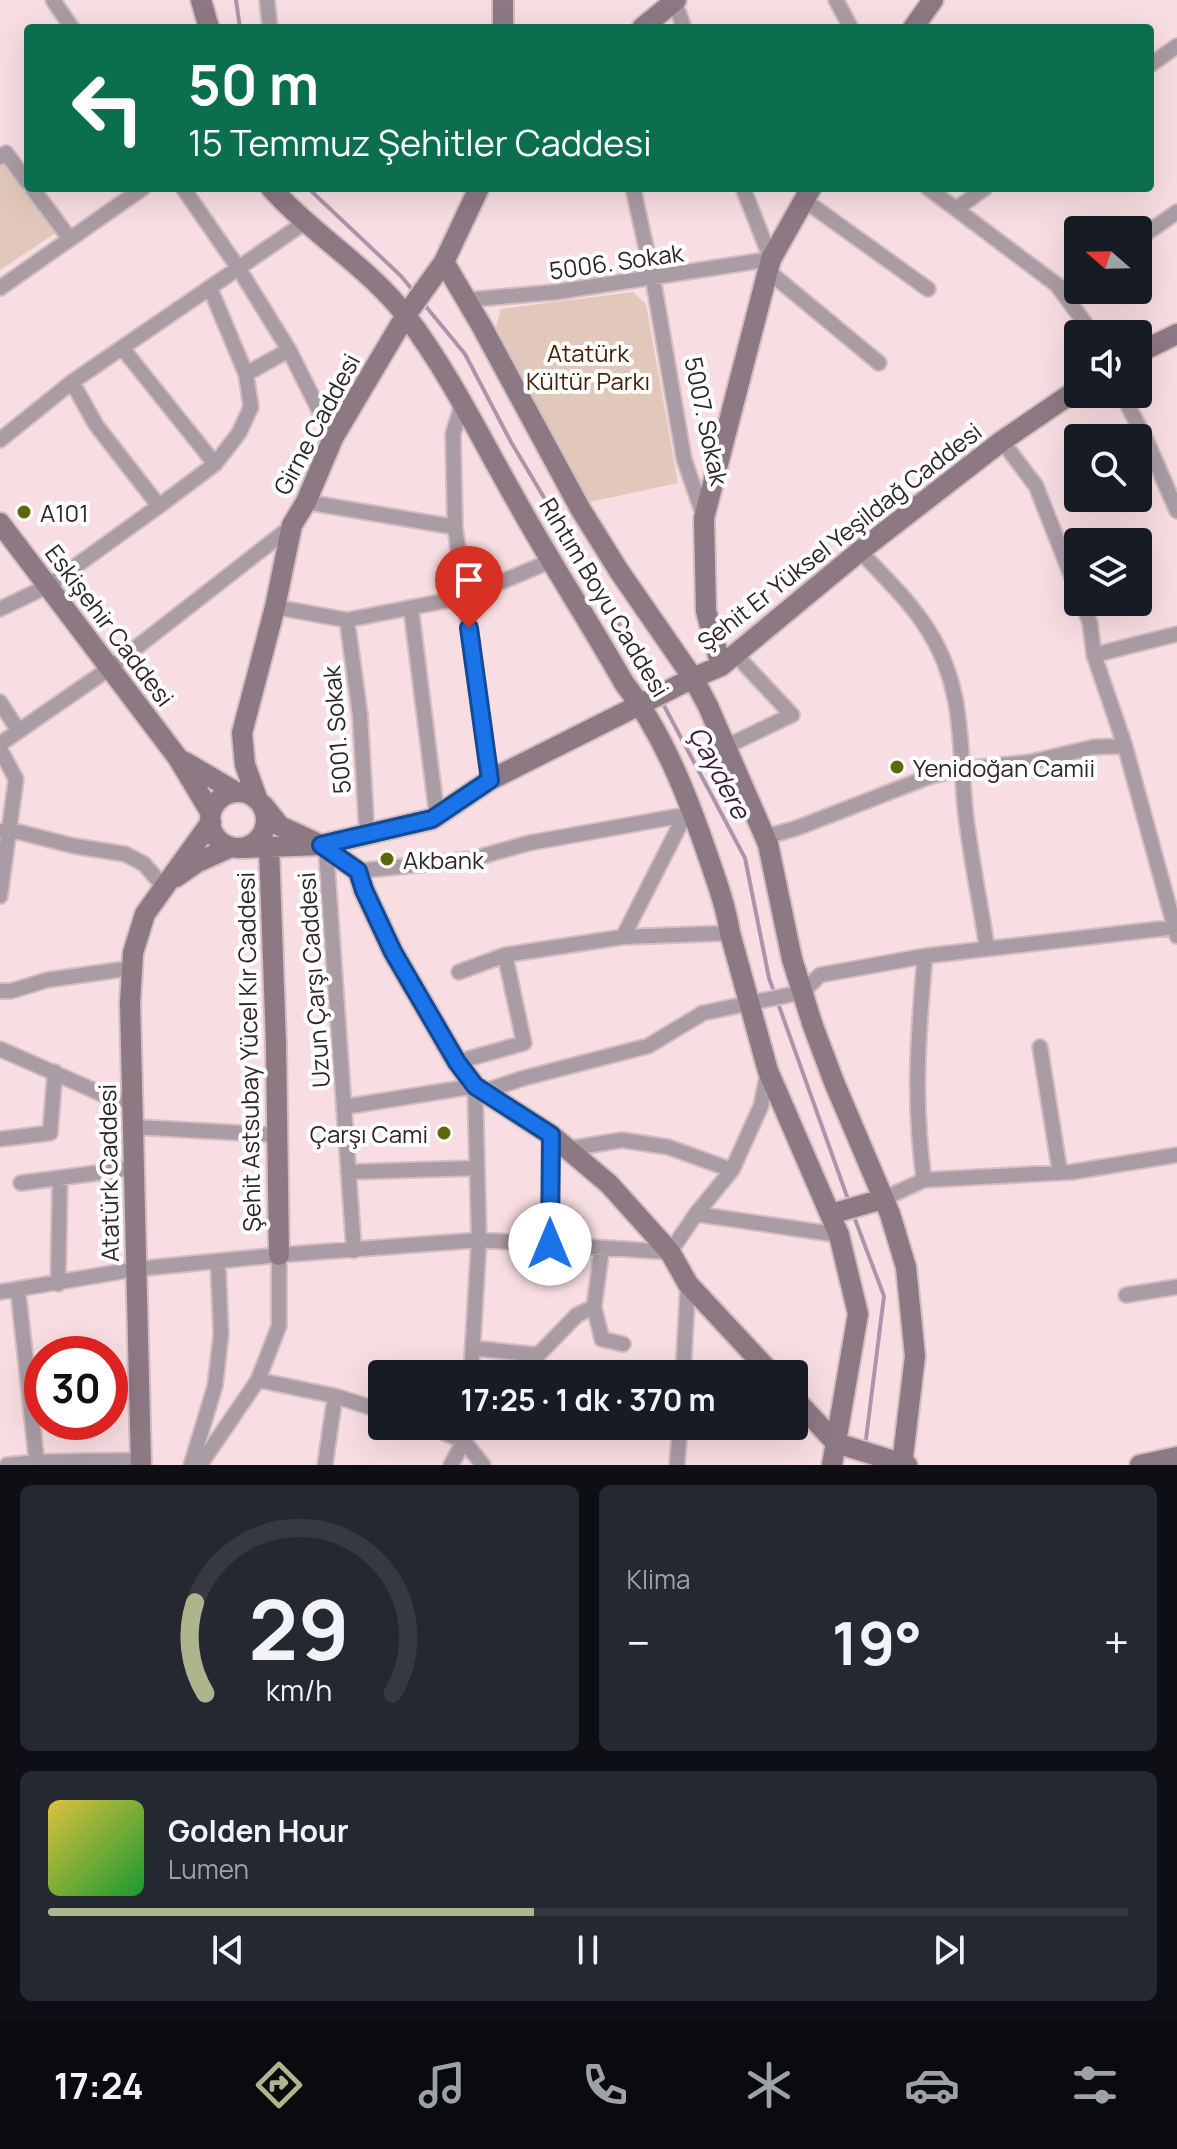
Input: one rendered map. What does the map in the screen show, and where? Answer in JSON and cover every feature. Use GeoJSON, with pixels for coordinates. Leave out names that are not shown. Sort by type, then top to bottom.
{"type":"FeatureCollection","features":[{"type":"Feature","properties":{"kind":"street"},"geometry":{"type":"LineString","coordinates":[[53,0],[69,24]]}},
{"type":"Feature","properties":{"kind":"street"},"geometry":{"type":"LineString","coordinates":[[201,0],[208,24]]}},
{"type":"Feature","properties":{"kind":"street"},"geometry":{"type":"LineString","coordinates":[[267,0],[270,24]]}},
{"type":"Feature","properties":{"kind":"street"},"geometry":{"type":"LineString","coordinates":[[503,0],[503,24]]}},
{"type":"Feature","properties":{"kind":"street"},"geometry":{"type":"LineString","coordinates":[[647,24],[675,0],[683,24]]}},
{"type":"Feature","properties":{"kind":"street"},"geometry":{"type":"LineString","coordinates":[[836,0],[849,24]]}},
{"type":"Feature","properties":{"kind":"street"},"geometry":{"type":"LineString","coordinates":[[916,24],[933,0]]}},
{"type":"Feature","properties":{"kind":"street"},"geometry":{"type":"LineString","coordinates":[[1154,62],[1177,46]]}},
{"type":"Feature","properties":{"kind":"street"},"geometry":{"type":"LineString","coordinates":[[0,157],[6,153],[24,178]]}},
{"type":"Feature","properties":{"kind":"street"},"geometry":{"type":"LineString","coordinates":[[35,192],[70,239]]}},
{"type":"Feature","properties":{"kind":"street"},"geometry":{"type":"LineString","coordinates":[[0,288],[137,192]]}},
{"type":"Feature","properties":{"kind":"street"},"geometry":{"type":"LineString","coordinates":[[186,192],[239,269],[289,350],[333,438]]}},
{"type":"Feature","properties":{"kind":"street","name":"Rıhtım Boyu Caddesi"},"geometry":{"type":"LineString","coordinates":[[275,192],[304,223],[367,275],[406,315],[462,404],[624,683],[642,706],[689,813],[727,912],[748,1005],[768,1071],[839,1235],[858,1314],[843,1445],[832,1465]]}},
{"type":"Feature","properties":{"kind":"street","name":"Girne Caddesi"},"geometry":{"type":"LineString","coordinates":[[260,802],[245,765],[242,733],[275,607],[292,525],[306,502],[333,438],[406,315],[440,268],[477,192]]}},
{"type":"Feature","properties":{"kind":"street","name":"5007. Sokak"},"geometry":{"type":"LineString","coordinates":[[634,192],[653,279],[684,459],[704,518],[706,611],[728,661]]}},
{"type":"Feature","properties":{"kind":"street"},"geometry":{"type":"LineString","coordinates":[[744,192],[769,265],[879,363]]}},
{"type":"Feature","properties":{"kind":"street"},"geometry":{"type":"LineString","coordinates":[[933,192],[1061,290],[1083,320]]}},
{"type":"Feature","properties":{"kind":"street"},"geometry":{"type":"LineString","coordinates":[[956,209],[979,192]]}},
{"type":"Feature","properties":{"kind":"street"},"geometry":{"type":"LineString","coordinates":[[704,518],[769,265],[808,194],[928,289]]}},
{"type":"Feature","properties":{"kind":"street"},"geometry":{"type":"LineString","coordinates":[[1152,229],[1177,212]]}},
{"type":"Feature","properties":{"kind":"street"},"geometry":{"type":"LineString","coordinates":[[0,440],[72,382],[304,223]]}},
{"type":"Feature","properties":{"kind":"street","name":"5006. Sokak"},"geometry":{"type":"LineString","coordinates":[[466,300],[769,265]]}},
{"type":"Feature","properties":{"kind":"street","name":"Rıhtım Boyu Caddesi"},"geometry":{"type":"LineString","coordinates":[[440,268],[466,300],[581,510],[693,678],[765,837],[792,959],[834,1082],[890,1214],[906,1267],[915,1356],[900,1463]]}},
{"type":"Feature","properties":{"kind":"street"},"geometry":{"type":"LineString","coordinates":[[0,609],[48,586],[159,506],[215,464],[239,433],[251,407],[246,374],[210,288]]}},
{"type":"Feature","properties":{"kind":"street"},"geometry":{"type":"LineString","coordinates":[[1152,346],[1175,334]]}},
{"type":"Feature","properties":{"kind":"street"},"geometry":{"type":"LineString","coordinates":[[123,349],[215,464]]}},
{"type":"Feature","properties":{"kind":"street"},"geometry":{"type":"LineString","coordinates":[[246,374],[289,350]]}},
{"type":"Feature","properties":{"kind":"street"},"geometry":{"type":"LineString","coordinates":[[72,382],[96,425],[159,506]]}},
{"type":"Feature","properties":{"kind":"street","name":"Şehit Er Yüksel Yeşildağ Caddesi"},"geometry":{"type":"LineString","coordinates":[[236,848],[324,848],[432,819],[490,780],[728,661],[860,551],[1002,441],[1064,399]]}},
{"type":"Feature","properties":{"kind":"street"},"geometry":{"type":"LineString","coordinates":[[462,404],[453,434],[455,527],[490,780]]}},
{"type":"Feature","properties":{"kind":"street"},"geometry":{"type":"LineString","coordinates":[[1129,408],[1177,511]]}},
{"type":"Feature","properties":{"kind":"street"},"geometry":{"type":"LineString","coordinates":[[1002,441],[1036,486],[1064,557]]}},
{"type":"Feature","properties":{"kind":"street"},"geometry":{"type":"LineString","coordinates":[[306,502],[455,527]]}},
{"type":"Feature","properties":{"kind":"street","name":"Eskişehir Caddesi"},"geometry":{"type":"LineString","coordinates":[[0,523],[7,544],[48,586],[178,758],[211,818]]}},
{"type":"Feature","properties":{"kind":"street"},"geometry":{"type":"LineString","coordinates":[[0,896],[5,831],[16,779],[0,746],[18,730],[110,668],[292,525]]}},
{"type":"Feature","properties":{"kind":"street"},"geometry":{"type":"LineString","coordinates":[[860,551],[929,631],[949,673],[961,725],[965,808],[987,948]]}},
{"type":"Feature","properties":{"kind":"street"},"geometry":{"type":"LineString","coordinates":[[275,607],[347,620],[465,597],[551,561]]}},
{"type":"Feature","properties":{"kind":"street"},"geometry":{"type":"LineString","coordinates":[[411,608],[437,816]]}},
{"type":"Feature","properties":{"kind":"street"},"geometry":{"type":"LineString","coordinates":[[344,1107],[480,1089],[648,1046],[703,1013],[803,992],[820,975],[987,948],[1177,930],[1125,746],[1094,655],[1087,616]]}},
{"type":"Feature","properties":{"kind":"street","name":"5001. Sokak"},"geometry":{"type":"LineString","coordinates":[[347,620],[360,715],[367,835]]}},
{"type":"Feature","properties":{"kind":"street"},"geometry":{"type":"LineString","coordinates":[[1094,655],[1177,634]]}},
{"type":"Feature","properties":{"kind":"street"},"geometry":{"type":"LineString","coordinates":[[725,747],[792,715],[728,661]]}},
{"type":"Feature","properties":{"kind":"street"},"geometry":{"type":"LineString","coordinates":[[0,702],[18,730]]}},
{"type":"Feature","properties":{"kind":"street"},"geometry":{"type":"LineString","coordinates":[[765,837],[797,828],[931,776],[1031,762],[1094,747],[1125,746]]}},
{"type":"Feature","properties":{"kind":"street","name":"Eskişehir Caddesi"},"geometry":{"type":"LineString","coordinates":[[178,758],[236,792]]}},
{"type":"Feature","properties":{"kind":"street"},"geometry":{"type":"LineString","coordinates":[[260,802],[266,821],[262,836],[249,846],[236,848],[217,838],[211,818],[220,799],[243,792],[260,802],[280,826],[324,848],[358,871],[393,952],[457,1062],[480,1089],[551,1135],[609,1184],[670,1252],[688,1284],[759,1360]]}},
{"type":"Feature","properties":{"kind":"street"},"geometry":{"type":"LineString","coordinates":[[358,871],[472,859],[529,843],[689,813]]}},
{"type":"Feature","properties":{"kind":"street"},"geometry":{"type":"LineString","coordinates":[[623,937],[689,813]]}},
{"type":"Feature","properties":{"kind":"street","name":"Atatürk Caddesi"},"geometry":{"type":"LineString","coordinates":[[141,1463],[130,1003],[133,953],[145,914],[211,818]]}},
{"type":"Feature","properties":{"kind":"street"},"geometry":{"type":"LineString","coordinates":[[5,831],[125,854],[144,864],[163,886]]}},
{"type":"Feature","properties":{"kind":"street","name":"Şehit Astsubay Yücel Kır Caddesi"},"geometry":{"type":"LineString","coordinates":[[269,847],[279,1255]]}},
{"type":"Feature","properties":{"kind":"street","name":"Atatürk Caddesi"},"geometry":{"type":"LineString","coordinates":[[163,886],[196,863],[236,848]]}},
{"type":"Feature","properties":{"kind":"street","name":"Uzun Çarşı Caddesi"},"geometry":{"type":"LineString","coordinates":[[324,848],[354,1251]]}},
{"type":"Feature","properties":{"kind":"street"},"geometry":{"type":"LineString","coordinates":[[459,972],[505,955],[623,937],[730,933]]}},
{"type":"Feature","properties":{"kind":"street"},"geometry":{"type":"LineString","coordinates":[[457,1062],[524,1043],[505,955]]}},
{"type":"Feature","properties":{"kind":"street"},"geometry":{"type":"LineString","coordinates":[[924,1180],[919,1147],[916,1065],[925,956]]}},
{"type":"Feature","properties":{"kind":"street"},"geometry":{"type":"LineString","coordinates":[[0,991],[11,991],[47,980],[132,968]]}},
{"type":"Feature","properties":{"kind":"street"},"geometry":{"type":"LineString","coordinates":[[1040,1047],[1060,1173]]}},
{"type":"Feature","properties":{"kind":"street"},"geometry":{"type":"LineString","coordinates":[[0,1049],[111,1098],[133,1103]]}},
{"type":"Feature","properties":{"kind":"street"},"geometry":{"type":"LineString","coordinates":[[670,1252],[732,1170],[761,1106],[768,1071]]}},
{"type":"Feature","properties":{"kind":"street"},"geometry":{"type":"LineString","coordinates":[[0,1139],[50,1133],[55,1072]]}},
{"type":"Feature","properties":{"kind":"street"},"geometry":{"type":"LineString","coordinates":[[472,1360],[479,1240],[477,1168],[480,1089]]}},
{"type":"Feature","properties":{"kind":"street"},"geometry":{"type":"LineString","coordinates":[[134,1127],[277,1135]]}},
{"type":"Feature","properties":{"kind":"street"},"geometry":{"type":"LineString","coordinates":[[550,1244],[551,1135]]}},
{"type":"Feature","properties":{"kind":"street"},"geometry":{"type":"LineString","coordinates":[[567,1149],[622,1140],[668,1147],[732,1170]]}},
{"type":"Feature","properties":{"kind":"street"},"geometry":{"type":"LineString","coordinates":[[831,1214],[883,1199],[924,1180],[1060,1173],[1177,1155]]}},
{"type":"Feature","properties":{"kind":"street"},"geometry":{"type":"LineString","coordinates":[[21,1183],[134,1168]]}},
{"type":"Feature","properties":{"kind":"street"},"geometry":{"type":"LineString","coordinates":[[348,1172],[477,1168]]}},
{"type":"Feature","properties":{"kind":"street"},"geometry":{"type":"LineString","coordinates":[[58,1284],[60,1178]]}},
{"type":"Feature","properties":{"kind":"street"},"geometry":{"type":"LineString","coordinates":[[696,1214],[839,1235]]}},
{"type":"Feature","properties":{"kind":"street"},"geometry":{"type":"LineString","coordinates":[[0,1292],[136,1269],[479,1240],[670,1252]]}},
{"type":"Feature","properties":{"kind":"street"},"geometry":{"type":"LineString","coordinates":[[602,1248],[594,1307],[602,1339],[623,1344]]}},
{"type":"Feature","properties":{"kind":"street"},"geometry":{"type":"LineString","coordinates":[[200,1465],[258,1380],[279,1326],[279,1255]]}},
{"type":"Feature","properties":{"kind":"street"},"geometry":{"type":"LineString","coordinates":[[191,1465],[215,1386],[221,1334],[218,1263]]}},
{"type":"Feature","properties":{"kind":"street"},"geometry":{"type":"LineString","coordinates":[[684,1360],[688,1284]]}},
{"type":"Feature","properties":{"kind":"street"},"geometry":{"type":"LineString","coordinates":[[1126,1295],[1177,1287]]}},
{"type":"Feature","properties":{"kind":"street"},"geometry":{"type":"LineString","coordinates":[[18,1290],[37,1463]]}},
{"type":"Feature","properties":{"kind":"street"},"geometry":{"type":"LineString","coordinates":[[473,1348],[538,1355],[577,1315],[594,1307]]}},
{"type":"Feature","properties":{"kind":"street"},"geometry":{"type":"LineString","coordinates":[[258,1380],[335,1396],[368,1407]]}},
{"type":"Feature","properties":{"kind":"street"},"geometry":{"type":"LineString","coordinates":[[325,1465],[335,1396]]}},
{"type":"Feature","properties":{"kind":"street"},"geometry":{"type":"LineString","coordinates":[[808,1411],[843,1445],[900,1463]]}},
{"type":"Feature","properties":{"kind":"street"},"geometry":{"type":"LineString","coordinates":[[451,1465],[462,1440]]}},
{"type":"Feature","properties":{"kind":"street"},"geometry":{"type":"LineString","coordinates":[[469,1440],[483,1465]]}},
{"type":"Feature","properties":{"kind":"street"},"geometry":{"type":"LineString","coordinates":[[677,1465],[679,1440]]}},
{"type":"Feature","properties":{"kind":"street"},"geometry":{"type":"LineString","coordinates":[[1140,1465],[1177,1457]]}},
{"type":"Feature","properties":{"kind":"street"},"geometry":{"type":"LineString","coordinates":[[7,1465],[141,1463]]}},
{"type":"Feature","properties":{"kind":"green space"},"geometry":{"type":"Polygon","coordinates":[[[5,160],[24,186],[24,192],[28,192],[57,232],[0,270],[0,164],[5,160]]]}},
{"type":"Feature","properties":{"kind":"green space","name":"Atatürk Kültür Parkı"},"geometry":{"type":"Polygon","coordinates":[[[633,292],[646,304],[678,483],[585,503],[494,335],[501,309],[633,292]]]}},
{"type":"Feature","properties":{"kind":"waterway","name":"Çaydere"},"geometry":{"type":"LineString","coordinates":[[236,0],[239,24]]}},
{"type":"Feature","properties":{"kind":"waterway","name":"Çaydere"},"geometry":{"type":"LineString","coordinates":[[312,192],[415,293]]}},
{"type":"Feature","properties":{"kind":"waterway","name":"Çaydere"},"geometry":{"type":"LineString","coordinates":[[423,303],[465,354],[511,442],[655,689]]}},
{"type":"Feature","properties":{"kind":"waterway","name":"Çaydere"},"geometry":{"type":"LineString","coordinates":[[661,700],[745,858],[769,978],[849,1202]]}},
{"type":"Feature","properties":{"kind":"waterway","name":"Çaydere"},"geometry":{"type":"LineString","coordinates":[[853,1214],[884,1296],[865,1447]]}},
{"type":"Feature","properties":{"kind":"place","name":"A101"},"geometry":{"type":"Point","coordinates":[24,512]}},
{"type":"Feature","properties":{"kind":"place","name":"Yenidoğan Camii"},"geometry":{"type":"Point","coordinates":[897,767]}},
{"type":"Feature","properties":{"kind":"place","name":"Akbank"},"geometry":{"type":"Point","coordinates":[387,859]}},
{"type":"Feature","properties":{"kind":"place","name":"Çarşı Cami"},"geometry":{"type":"Point","coordinates":[444,1133]}},
{"type":"Feature","properties":{"kind":"route"},"geometry":{"type":"LineString","coordinates":[[469,628],[490,780],[432,819],[321,845],[358,871],[393,952],[457,1062],[475,1086],[551,1135],[550,1244]]}}]}
